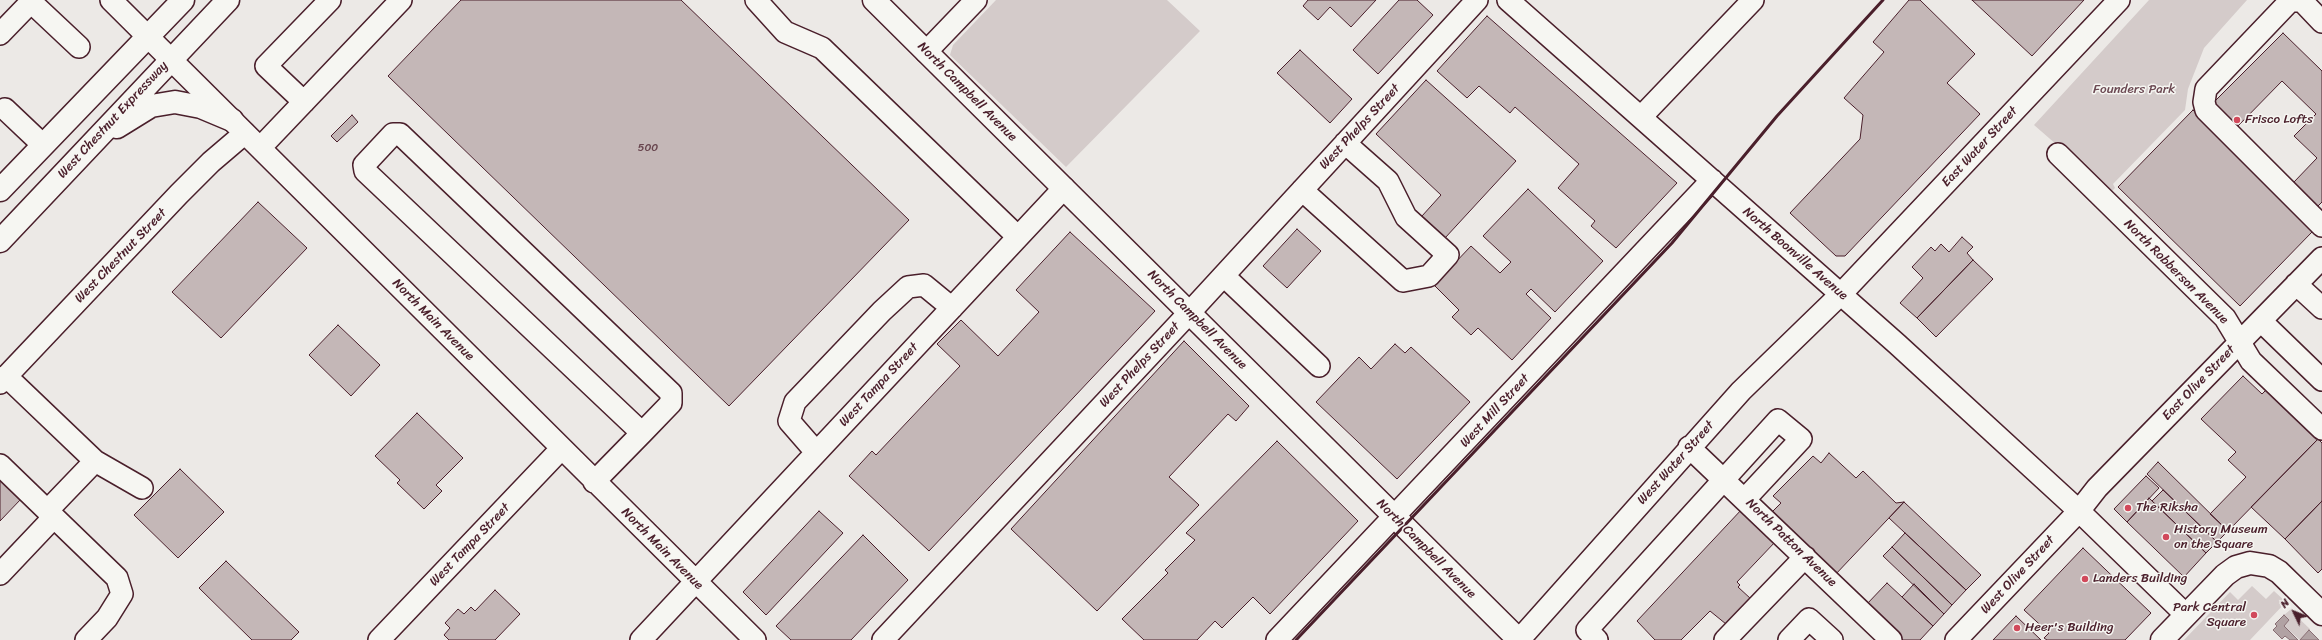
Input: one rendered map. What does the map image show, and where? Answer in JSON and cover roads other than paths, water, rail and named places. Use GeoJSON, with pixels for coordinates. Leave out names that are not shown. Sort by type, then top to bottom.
{"type":"FeatureCollection","features":[{"type":"Feature","properties":{"kind":"main road"},"geometry":{"type":"LineString","coordinates":[[0,190],[183,0]]}},
{"type":"Feature","properties":{"kind":"main road","name":"West Chestnut Expressway"},"geometry":{"type":"LineString","coordinates":[[0,241],[82,152],[228,0]]}},
{"type":"Feature","properties":{"kind":"main road","name":"North Campbell Avenue"},"geometry":{"type":"LineString","coordinates":[[874,0],[1190,312],[1394,518],[1519,640]]}},
{"type":"Feature","properties":{"kind":"main road"},"geometry":{"type":"LineString","coordinates":[[82,152],[138,114],[163,103],[174,102],[201,107],[239,126]]}},
{"type":"Feature","properties":{"kind":"main road"},"geometry":{"type":"LineString","coordinates":[[2162,640],[2230,570],[2250,563],[2270,566],[2279,572],[2321,612]]}},
{"type":"Feature","properties":{"kind":"street","name":"North Main Avenue"},"geometry":{"type":"LineString","coordinates":[[111,0],[239,126],[594,482],[755,640]]}},
{"type":"Feature","properties":{"kind":"street"},"geometry":{"type":"LineString","coordinates":[[304,102],[266,66],[330,0]]}},
{"type":"Feature","properties":{"kind":"street"},"geometry":{"type":"LineString","coordinates":[[260,148],[401,0]]}},
{"type":"Feature","properties":{"kind":"street"},"geometry":{"type":"LineString","coordinates":[[756,0],[785,32],[822,48],[1018,237]]}},
{"type":"Feature","properties":{"kind":"street"},"geometry":{"type":"LineString","coordinates":[[926,52],[976,0]]}},
{"type":"Feature","properties":{"kind":"street","name":"West Phelps Street"},"geometry":{"type":"LineString","coordinates":[[884,640],[1224,276],[1477,0]]}},
{"type":"Feature","properties":{"kind":"street","name":"North Boonville Avenue"},"geometry":{"type":"LineString","coordinates":[[1508,0],[1841,294],[2079,511],[2186,615]]}},
{"type":"Feature","properties":{"kind":"street"},"geometry":{"type":"LineString","coordinates":[[1641,117],[1753,0]]}},
{"type":"Feature","properties":{"kind":"street","name":"East Water Street"},"geometry":{"type":"LineString","coordinates":[[1841,294],[2119,0]]}},
{"type":"Feature","properties":{"kind":"street"},"geometry":{"type":"LineString","coordinates":[[0,34],[30,1],[79,47]]}},
{"type":"Feature","properties":{"kind":"street"},"geometry":{"type":"LineString","coordinates":[[2322,22],[2302,2],[2290,1],[2206,89],[2204,102],[2206,110],[2322,226]]}},
{"type":"Feature","properties":{"kind":"street"},"geometry":{"type":"LineString","coordinates":[[2,109],[43,145]]}},
{"type":"Feature","properties":{"kind":"street","name":"West Chestnut Street"},"geometry":{"type":"LineString","coordinates":[[3,380],[211,162],[239,126]]}},
{"type":"Feature","properties":{"kind":"street"},"geometry":{"type":"LineString","coordinates":[[594,482],[642,433],[671,403],[671,393],[400,134],[393,134],[364,165],[365,171],[642,433]]}},
{"type":"Feature","properties":{"kind":"street"},"geometry":{"type":"LineString","coordinates":[[1302,190],[1403,281],[1428,276],[1448,255],[1406,217],[1388,181],[1345,143]]}},
{"type":"Feature","properties":{"kind":"street","name":"North Robberson Avenue"},"geometry":{"type":"LineString","coordinates":[[2058,154],[2225,318],[2251,361],[2322,429]]}},
{"type":"Feature","properties":{"kind":"street","name":"West Mill Street"},"geometry":{"type":"LineString","coordinates":[[1277,640],[1712,180]]}},
{"type":"Feature","properties":{"kind":"street","name":"West Tampa Street"},"geometry":{"type":"LineString","coordinates":[[640,640],[1064,188]]}},
{"type":"Feature","properties":{"kind":"street","name":"East Olive Street"},"geometry":{"type":"LineString","coordinates":[[2079,511],[2097,488],[2322,258]]}},
{"type":"Feature","properties":{"kind":"street"},"geometry":{"type":"LineString","coordinates":[[1224,276],[1319,366]]}},
{"type":"Feature","properties":{"kind":"street"},"geometry":{"type":"LineString","coordinates":[[2296,284],[2322,308]]}},
{"type":"Feature","properties":{"kind":"street"},"geometry":{"type":"LineString","coordinates":[[816,452],[788,420],[795,402],[908,287],[924,285],[952,308]]}},
{"type":"Feature","properties":{"kind":"street","name":"West Water Street"},"geometry":{"type":"LineString","coordinates":[[1519,640],[1689,447],[1741,391],[1841,294]]}},
{"type":"Feature","properties":{"kind":"street"},"geometry":{"type":"LineString","coordinates":[[2261,321],[2322,380]]}},
{"type":"Feature","properties":{"kind":"street"},"geometry":{"type":"LineString","coordinates":[[3,380],[95,461],[142,488]]}},
{"type":"Feature","properties":{"kind":"street"},"geometry":{"type":"LineString","coordinates":[[1597,640],[1587,630],[1778,420],[1801,439],[1745,499]]}},
{"type":"Feature","properties":{"kind":"street","name":"North Patton Avenue"},"geometry":{"type":"LineString","coordinates":[[1689,447],[1891,640]]}},
{"type":"Feature","properties":{"kind":"street","name":"West Tampa Street"},"geometry":{"type":"LineString","coordinates":[[379,640],[561,449]]}},
{"type":"Feature","properties":{"kind":"street"},"geometry":{"type":"LineString","coordinates":[[0,574],[95,461]]}},
{"type":"Feature","properties":{"kind":"street"},"geometry":{"type":"LineString","coordinates":[[0,465],[116,578],[122,594],[107,618],[86,640]]}},
{"type":"Feature","properties":{"kind":"street","name":"West Olive Street"},"geometry":{"type":"LineString","coordinates":[[1956,640],[2079,511]]}},
{"type":"Feature","properties":{"kind":"street"},"geometry":{"type":"LineString","coordinates":[[1725,640],[1805,557]]}},
{"type":"Feature","properties":{"kind":"street"},"geometry":{"type":"LineString","coordinates":[[1789,640],[1809,619],[1832,640]]}},
{"type":"Feature","properties":{"kind":"railway"},"geometry":{"type":"LineString","coordinates":[[1296,640],[1672,243],[1777,116],[1883,0]]}},
{"type":"Feature","properties":{"kind":"place","name":"Frisco Lofts"},"geometry":{"type":"Point","coordinates":[2237,120]}},
{"type":"Feature","properties":{"kind":"place","name":"The Riksha"},"geometry":{"type":"Point","coordinates":[2128,508]}},
{"type":"Feature","properties":{"kind":"place","name":"History Museum on the Square"},"geometry":{"type":"Point","coordinates":[2166,537]}},
{"type":"Feature","properties":{"kind":"place","name":"Landers Building"},"geometry":{"type":"Point","coordinates":[2085,579]}},
{"type":"Feature","properties":{"kind":"place","name":"Park Central Square"},"geometry":{"type":"Point","coordinates":[2254,615]}},
{"type":"Feature","properties":{"kind":"place","name":"Heer's Building"},"geometry":{"type":"Point","coordinates":[2017,628]}},
{"type":"Feature","properties":{"kind":"park label","name":"Founders Park"},"geometry":{"type":"Point","coordinates":[2134,90]}}]}
